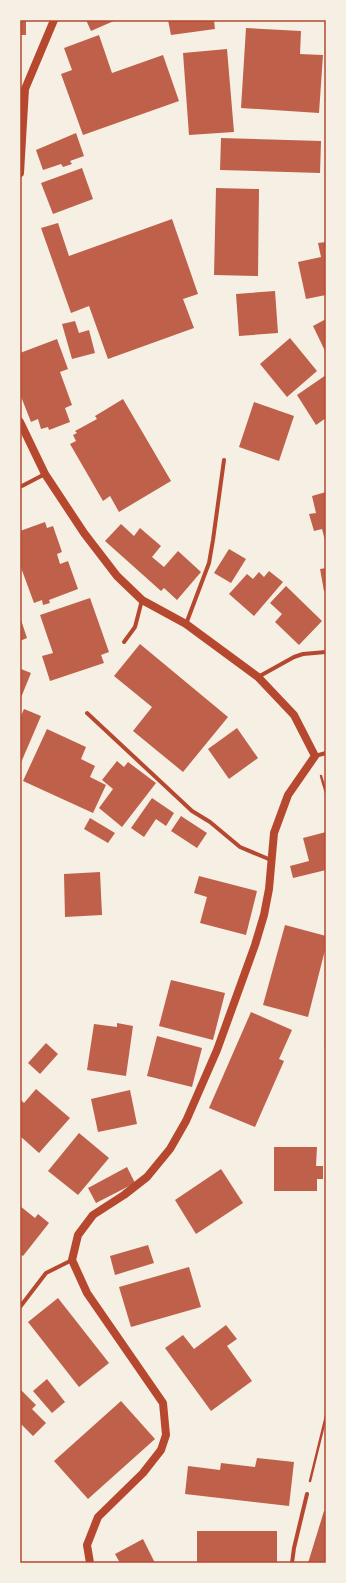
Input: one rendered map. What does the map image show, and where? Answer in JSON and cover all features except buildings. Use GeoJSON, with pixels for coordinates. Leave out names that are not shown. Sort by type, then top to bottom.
{"type":"FeatureCollection","features":[{"type":"Feature","properties":{"kind":"main road"},"geometry":{"type":"LineString","coordinates":[[20,173],[22,88],[54,20]]}},
{"type":"Feature","properties":{"kind":"main road"},"geometry":{"type":"LineString","coordinates":[[20,422],[45,474],[84,533],[112,570],[142,600],[186,624],[258,678],[294,716],[315,756],[288,795],[274,832],[269,889],[264,915],[255,945],[217,1050],[186,1121],[170,1149],[147,1177],[124,1195],[93,1215],[78,1235],[72,1260],[88,1293],[162,1403],[166,1435],[161,1450],[148,1467],[131,1486],[98,1517],[86,1545],[90,1563]]}},
{"type":"Feature","properties":{"kind":"street"},"geometry":{"type":"LineString","coordinates":[[186,624],[209,563],[224,460]]}},
{"type":"Feature","properties":{"kind":"street"},"geometry":{"type":"LineString","coordinates":[[20,487],[45,474]]}},
{"type":"Feature","properties":{"kind":"street"},"geometry":{"type":"LineString","coordinates":[[124,642],[135,627],[142,600]]}},
{"type":"Feature","properties":{"kind":"street"},"geometry":{"type":"LineString","coordinates":[[258,678],[303,654],[326,652]]}},
{"type":"Feature","properties":{"kind":"street"},"geometry":{"type":"LineString","coordinates":[[87,713],[192,812],[210,822],[240,846],[272,860]]}},
{"type":"Feature","properties":{"kind":"street"},"geometry":{"type":"LineString","coordinates":[[315,756],[326,753]]}},
{"type":"Feature","properties":{"kind":"street"},"geometry":{"type":"LineString","coordinates":[[20,1308],[46,1273],[72,1260]]}},
{"type":"Feature","properties":{"kind":"street"},"geometry":{"type":"LineString","coordinates":[[292,1563],[294,1548],[307,1494]]}},
{"type":"Feature","properties":{"kind":"path"},"geometry":{"type":"LineString","coordinates":[[326,1039],[326,1047]]}},
{"type":"Feature","properties":{"kind":"path"},"geometry":{"type":"LineString","coordinates":[[307,1494],[326,1416]]}}]}
